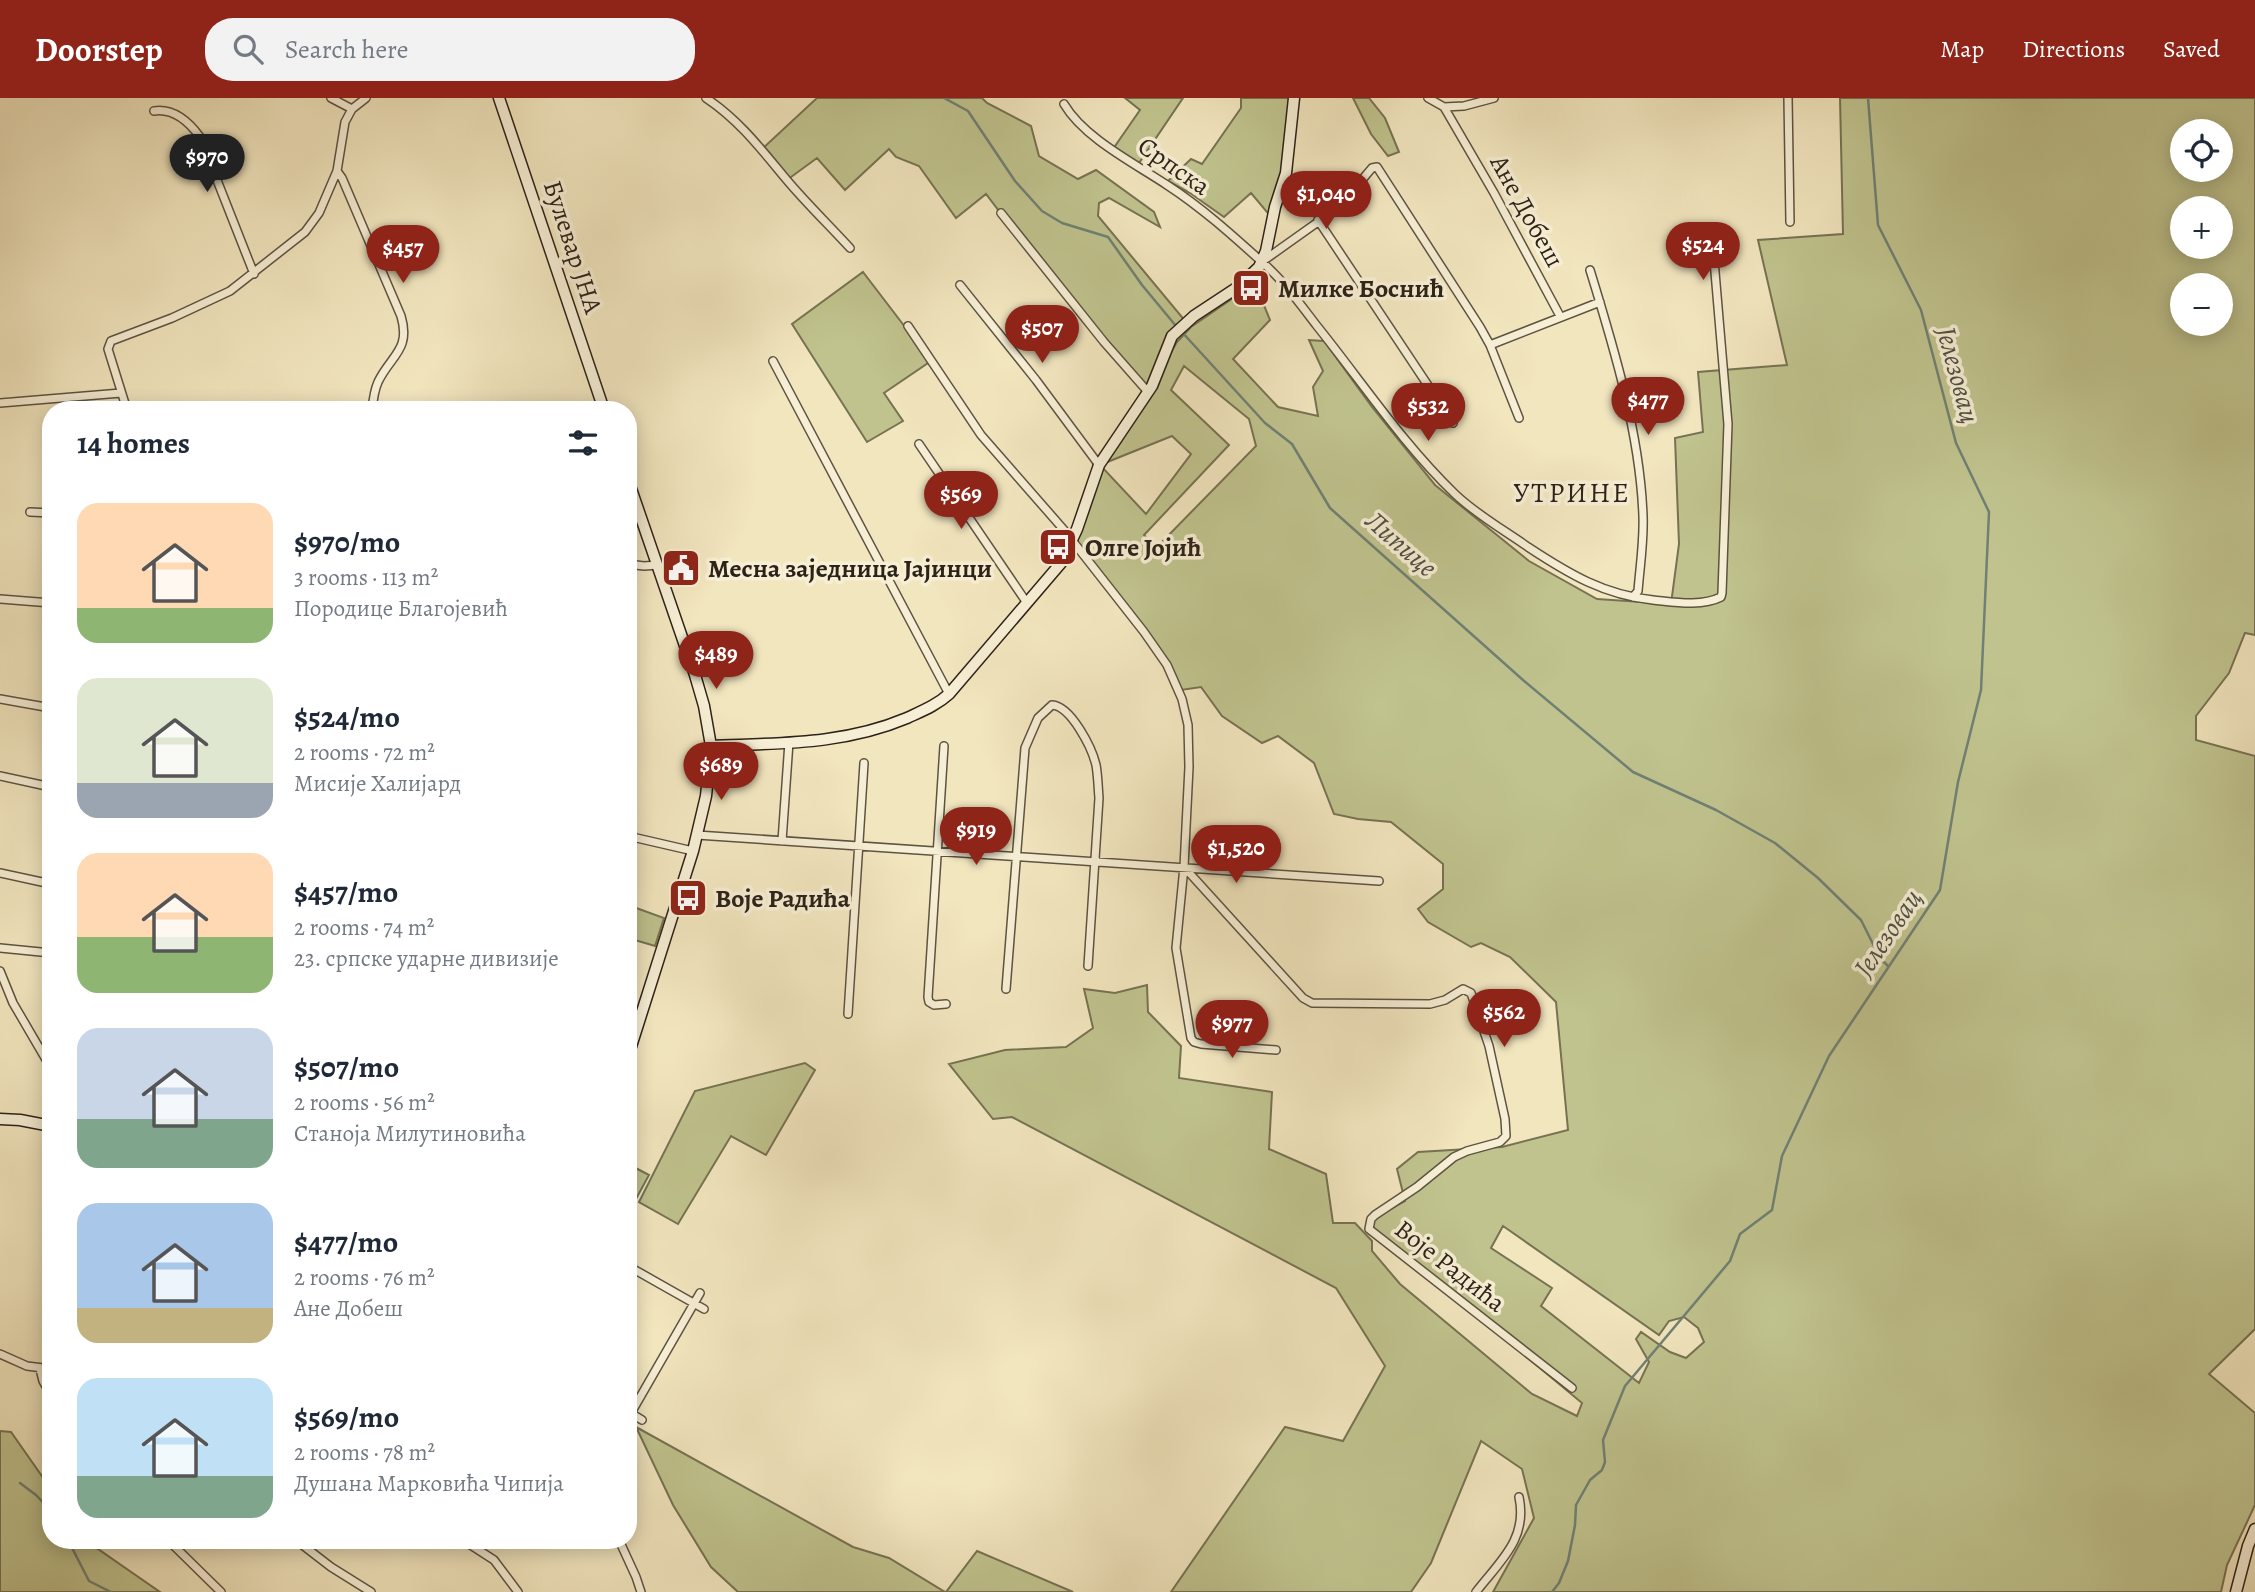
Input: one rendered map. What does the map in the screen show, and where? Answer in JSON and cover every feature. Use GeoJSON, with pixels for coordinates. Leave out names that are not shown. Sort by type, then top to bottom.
{"type":"FeatureCollection","features":[{"type":"Feature","properties":{"kind":"street"},"geometry":{"type":"LineString","coordinates":[[331,98],[352,109]]}},
{"type":"Feature","properties":{"kind":"street"},"geometry":{"type":"LineString","coordinates":[[124,401],[108,349],[111,341],[209,302],[254,274],[312,225],[337,172],[342,129],[352,109],[366,98]]}},
{"type":"Feature","properties":{"kind":"street","name":"Булевар ЈНА"},"geometry":{"type":"LineString","coordinates":[[499,98],[601,401]]}},
{"type":"Feature","properties":{"kind":"street"},"geometry":{"type":"LineString","coordinates":[[706,98],[748,132],[787,180],[850,248]]}},
{"type":"Feature","properties":{"kind":"street"},"geometry":{"type":"LineString","coordinates":[[1262,262],[1286,173],[1294,98]]}},
{"type":"Feature","properties":{"kind":"street"},"geometry":{"type":"LineString","coordinates":[[1428,98],[1444,107],[1464,106],[1494,98]]}},
{"type":"Feature","properties":{"kind":"street"},"geometry":{"type":"LineString","coordinates":[[1788,98],[1790,222]]}},
{"type":"Feature","properties":{"kind":"street","name":"Српска"},"geometry":{"type":"LineString","coordinates":[[1064,104],[1077,123],[1188,200],[1262,262],[1305,311],[1400,432],[1464,502],[1577,577],[1628,598],[1679,603],[1716,600],[1721,597],[1728,424],[1712,237]]}},
{"type":"Feature","properties":{"kind":"street","name":"Ане Добеш"},"geometry":{"type":"LineString","coordinates":[[1444,107],[1560,316]]}},
{"type":"Feature","properties":{"kind":"street"},"geometry":{"type":"LineString","coordinates":[[153,111],[174,113],[187,121],[200,137],[254,274]]}},
{"type":"Feature","properties":{"kind":"street"},"geometry":{"type":"LineString","coordinates":[[711,747],[837,740],[868,733],[921,712],[949,694],[1061,563],[1099,465],[1148,392],[1179,329],[1238,287],[1262,262],[1339,207],[1372,168],[1377,167],[1449,276],[1490,345],[1519,418]]}},
{"type":"Feature","properties":{"kind":"street"},"geometry":{"type":"LineString","coordinates":[[337,172],[348,190],[405,329],[404,344],[379,381],[374,401]]}},
{"type":"Feature","properties":{"kind":"street"},"geometry":{"type":"LineString","coordinates":[[1001,214],[1148,392]]}},
{"type":"Feature","properties":{"kind":"street"},"geometry":{"type":"LineString","coordinates":[[1318,220],[1453,423]]}},
{"type":"Feature","properties":{"kind":"street","name":"Ане Добеш"},"geometry":{"type":"LineString","coordinates":[[1590,270],[1626,401],[1640,478],[1643,532],[1638,591],[1633,597]]}},
{"type":"Feature","properties":{"kind":"street"},"geometry":{"type":"LineString","coordinates":[[960,285],[1099,465]]}},
{"type":"Feature","properties":{"kind":"street"},"geometry":{"type":"LineString","coordinates":[[1490,345],[1600,302]]}},
{"type":"Feature","properties":{"kind":"street"},"geometry":{"type":"LineString","coordinates":[[908,326],[981,435],[1072,540],[1167,665],[1182,699],[1189,746],[1184,867],[1176,948],[1191,1038],[1201,1044],[1276,1049]]}},
{"type":"Feature","properties":{"kind":"street"},"geometry":{"type":"LineString","coordinates":[[773,361],[949,694]]}},
{"type":"Feature","properties":{"kind":"street"},"geometry":{"type":"LineString","coordinates":[[0,403],[121,393]]}},
{"type":"Feature","properties":{"kind":"street"},"geometry":{"type":"LineString","coordinates":[[919,444],[1027,603]]}},
{"type":"Feature","properties":{"kind":"street"},"geometry":{"type":"LineString","coordinates":[[637,506],[704,706],[711,747],[706,796],[693,851],[637,1028]]}},
{"type":"Feature","properties":{"kind":"street"},"geometry":{"type":"LineString","coordinates":[[30,512],[42,513]]}},
{"type":"Feature","properties":{"kind":"street"},"geometry":{"type":"LineString","coordinates":[[637,565],[658,565]]}},
{"type":"Feature","properties":{"kind":"street"},"geometry":{"type":"LineString","coordinates":[[0,599],[42,602]]}},
{"type":"Feature","properties":{"kind":"street"},"geometry":{"type":"LineString","coordinates":[[0,699],[42,706]]}},
{"type":"Feature","properties":{"kind":"street"},"geometry":{"type":"LineString","coordinates":[[1006,989],[1024,755],[1027,740],[1038,718],[1052,705],[1060,706],[1078,728],[1095,763],[1099,798],[1088,965]]}},
{"type":"Feature","properties":{"kind":"street"},"geometry":{"type":"LineString","coordinates":[[782,841],[789,742]]}},
{"type":"Feature","properties":{"kind":"street"},"geometry":{"type":"LineString","coordinates":[[944,746],[928,997],[929,1002],[934,1005],[946,1004]]}},
{"type":"Feature","properties":{"kind":"street"},"geometry":{"type":"LineString","coordinates":[[848,1014],[864,763]]}},
{"type":"Feature","properties":{"kind":"street"},"geometry":{"type":"LineString","coordinates":[[0,776],[42,784]]}},
{"type":"Feature","properties":{"kind":"street"},"geometry":{"type":"LineString","coordinates":[[697,835],[1379,881]]}},
{"type":"Feature","properties":{"kind":"street"},"geometry":{"type":"LineString","coordinates":[[637,838],[693,851]]}},
{"type":"Feature","properties":{"kind":"street","name":"Воје Радића"},"geometry":{"type":"LineString","coordinates":[[1184,867],[1303,998],[1312,1003],[1430,1004],[1445,1000],[1463,989],[1471,993],[1489,1046],[1506,1136],[1500,1142],[1454,1157],[1417,1187],[1375,1215],[1371,1219],[1369,1229],[1572,1388]]}},
{"type":"Feature","properties":{"kind":"street"},"geometry":{"type":"LineString","coordinates":[[0,873],[42,882]]}},
{"type":"Feature","properties":{"kind":"street"},"geometry":{"type":"LineString","coordinates":[[0,948],[42,952]]}},
{"type":"Feature","properties":{"kind":"street"},"geometry":{"type":"LineString","coordinates":[[0,971],[13,1003],[42,1053]]}},
{"type":"Feature","properties":{"kind":"street"},"geometry":{"type":"LineString","coordinates":[[0,1119],[42,1124]]}},
{"type":"Feature","properties":{"kind":"street"},"geometry":{"type":"LineString","coordinates":[[637,1271],[704,1309]]}},
{"type":"Feature","properties":{"kind":"street"},"geometry":{"type":"LineString","coordinates":[[637,1400],[700,1293]]}},
{"type":"Feature","properties":{"kind":"street"},"geometry":{"type":"LineString","coordinates":[[0,1354],[40,1369],[42,1377]]}},
{"type":"Feature","properties":{"kind":"street"},"geometry":{"type":"LineString","coordinates":[[637,1417],[642,1420]]}},
{"type":"Feature","properties":{"kind":"street"},"geometry":{"type":"LineString","coordinates":[[1476,1592],[1517,1537],[1522,1523],[1519,1497]]}},
{"type":"Feature","properties":{"kind":"street"},"geometry":{"type":"LineString","coordinates":[[2236,1592],[2255,1529]]}},
{"type":"Feature","properties":{"kind":"street"},"geometry":{"type":"LineString","coordinates":[[177,1549],[221,1592]]}},
{"type":"Feature","properties":{"kind":"street"},"geometry":{"type":"LineString","coordinates":[[308,1549],[366,1591]]}},
{"type":"Feature","properties":{"kind":"street"},"geometry":{"type":"LineString","coordinates":[[477,1549],[494,1560],[520,1592]]}},
{"type":"Feature","properties":{"kind":"street"},"geometry":{"type":"LineString","coordinates":[[623,1549],[641,1592]]}},
{"type":"Feature","properties":{"kind":"green space"},"geometry":{"type":"Polygon","coordinates":[[[817,98],[982,98],[1031,126],[1039,156],[1078,179],[1096,170],[1154,212],[1160,227],[1109,198],[1099,203],[1098,216],[1186,322],[1171,337],[1157,375],[1177,342],[1191,327],[1255,283],[1270,320],[1233,359],[1278,407],[1318,416],[1313,387],[1323,371],[1309,340],[1324,341],[1372,407],[1435,485],[1529,561],[1597,599],[1671,604],[1679,544],[1675,438],[1703,432],[1698,372],[1787,365],[1758,240],[1843,234],[1840,98],[2255,98],[2255,635],[2245,633],[2229,673],[2196,716],[2196,740],[2255,756],[2255,1329],[2209,1374],[2255,1413],[2255,1505],[2227,1565],[2221,1592],[1493,1592],[1534,1518],[1522,1469],[1481,1441],[1431,1563],[1411,1592],[1171,1592],[1285,1427],[1343,1441],[1385,1366],[1336,1288],[1012,1117],[993,1119],[949,1064],[1005,1050],[1066,1047],[1093,1028],[1084,989],[1115,993],[1147,985],[1148,1012],[1181,1046],[1179,1078],[1272,1092],[1269,1149],[1326,1174],[1333,1223],[1355,1223],[1372,1241],[1372,1251],[1400,1284],[1532,1394],[1577,1416],[1582,1403],[1373,1229],[1372,1219],[1405,1201],[1397,1169],[1418,1152],[1502,1147],[1568,1130],[1556,1002],[1510,957],[1481,943],[1471,947],[1428,922],[1418,909],[1443,889],[1443,864],[1391,822],[1334,814],[1314,763],[1278,736],[1262,743],[1222,716],[1201,687],[1181,690],[1155,646],[1072,540],[1099,465],[1148,392],[1027,248],[986,194],[956,218],[919,166],[896,157],[889,149],[845,190],[817,158],[787,180],[762,149],[817,98]],[[1184,366],[1171,390],[1229,445],[1144,535],[1156,548],[1256,446],[1249,419],[1184,366]],[[1172,436],[1100,465],[1146,514],[1191,454],[1172,436]],[[1503,1226],[1491,1248],[1552,1288],[1541,1306],[1639,1383],[1649,1362],[1636,1339],[1641,1332],[1670,1352],[1686,1358],[1704,1342],[1698,1328],[1684,1317],[1669,1321],[1659,1335],[1503,1226]]]}},
{"type":"Feature","properties":{"kind":"green space"},"geometry":{"type":"Polygon","coordinates":[[[1125,98],[1183,98],[1137,166],[1113,149],[1140,110],[1125,98]]]}},
{"type":"Feature","properties":{"kind":"green space"},"geometry":{"type":"Polygon","coordinates":[[[1241,98],[1293,98],[1272,218],[1251,193],[1224,217],[1168,181],[1191,159],[1202,164],[1241,108],[1241,98]]]}},
{"type":"Feature","properties":{"kind":"green space"},"geometry":{"type":"Polygon","coordinates":[[[1353,98],[1369,98],[1385,118],[1399,152],[1388,156],[1371,134],[1353,98]]]}},
{"type":"Feature","properties":{"kind":"green space"},"geometry":{"type":"Polygon","coordinates":[[[863,272],[931,361],[884,393],[903,421],[867,442],[792,324],[863,272]]]}},
{"type":"Feature","properties":{"kind":"green space"},"geometry":{"type":"Polygon","coordinates":[[[637,908],[664,918],[655,946],[637,941],[637,908]]]}},
{"type":"Feature","properties":{"kind":"green space"},"geometry":{"type":"Polygon","coordinates":[[[805,1063],[815,1070],[766,1155],[731,1136],[678,1224],[639,1202],[695,1091],[805,1063]]]}},
{"type":"Feature","properties":{"kind":"green space"},"geometry":{"type":"Polygon","coordinates":[[[637,1169],[649,1175],[637,1197],[637,1169]]]}},
{"type":"Feature","properties":{"kind":"green space"},"geometry":{"type":"Polygon","coordinates":[[[637,1428],[853,1547],[889,1558],[945,1592],[738,1592],[711,1567],[673,1505],[637,1428]]]}},
{"type":"Feature","properties":{"kind":"green space"},"geometry":{"type":"Polygon","coordinates":[[[0,1431],[11,1432],[42,1476],[42,1549],[98,1549],[160,1592],[0,1592],[0,1431]]]}},
{"type":"Feature","properties":{"kind":"green space"},"geometry":{"type":"Polygon","coordinates":[[[977,1551],[1073,1592],[946,1592],[977,1551]]]}},
{"type":"Feature","properties":{"kind":"waterway","name":"Липице"},"geometry":{"type":"LineString","coordinates":[[944,98],[968,111],[1015,181],[1042,211],[1062,223],[1108,237],[1142,285],[1176,326]]}},
{"type":"Feature","properties":{"kind":"waterway","name":"Јелезовац"},"geometry":{"type":"LineString","coordinates":[[1552,1592],[1568,1561],[1576,1505],[1590,1480],[1602,1470],[1605,1462],[1603,1440],[1625,1386],[1730,1261],[1740,1234],[1772,1210],[1782,1156],[1829,1056],[1940,890],[1958,782],[1981,690],[1989,512],[1956,443],[1921,310],[1878,225],[1868,98]]}},
{"type":"Feature","properties":{"kind":"waterway","name":"Липице"},"geometry":{"type":"LineString","coordinates":[[1181,331],[1265,423],[1292,444],[1330,508],[1523,680],[1633,772],[1716,810],[1775,843],[1818,878],[1861,920],[1880,958],[1888,966]]}},
{"type":"Feature","properties":{"kind":"waterway"},"geometry":{"type":"LineString","coordinates":[[20,1483],[42,1501]]}},
{"type":"Feature","properties":{"kind":"waterway"},"geometry":{"type":"LineString","coordinates":[[73,1549],[89,1581],[111,1592]]}},
{"type":"Feature","properties":{"kind":"place","name":"Милке Боснић"},"geometry":{"type":"Point","coordinates":[1251,288]}},
{"type":"Feature","properties":{"kind":"place","name":"Олге Јојић"},"geometry":{"type":"Point","coordinates":[1058,547]}},
{"type":"Feature","properties":{"kind":"place","name":"Месна заједница Јајинци"},"geometry":{"type":"Point","coordinates":[681,568]}},
{"type":"Feature","properties":{"kind":"place","name":"Воје Радића"},"geometry":{"type":"Point","coordinates":[688,898]}},
{"type":"Feature","properties":{"kind":"district","name":"УТРИНЕ"},"geometry":{"type":"Point","coordinates":[1572,493]}}]}
